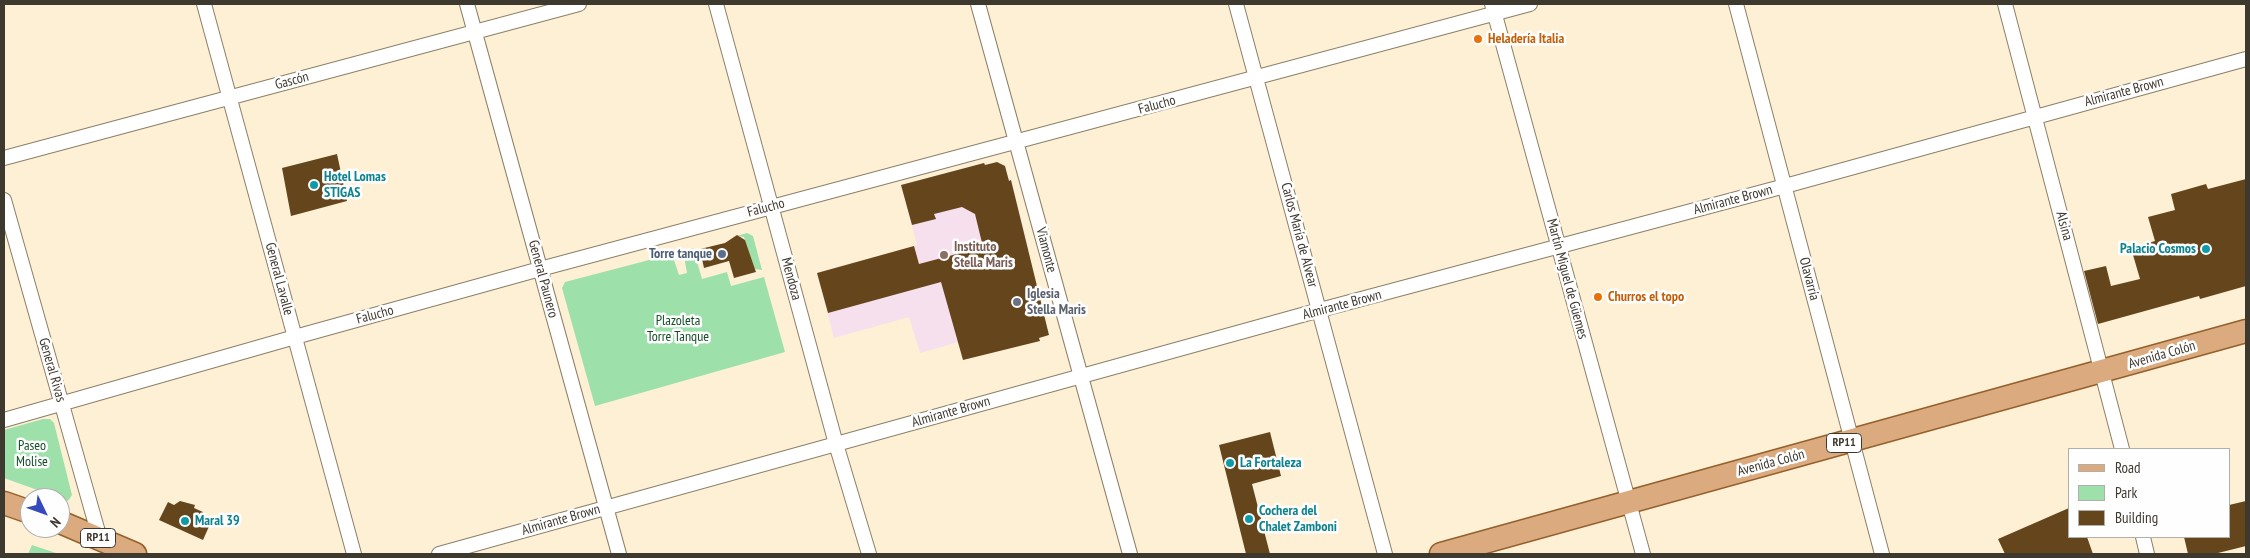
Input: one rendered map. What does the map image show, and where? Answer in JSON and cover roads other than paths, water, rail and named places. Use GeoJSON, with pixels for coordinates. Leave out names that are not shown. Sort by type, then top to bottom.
{"type":"FeatureCollection","features":[{"type":"Feature","properties":{"kind":"main road","name":"Avenida Colón"},"geometry":{"type":"LineString","coordinates":[[1441,554],[2246,331]]}},
{"type":"Feature","properties":{"kind":"main road"},"geometry":{"type":"LineString","coordinates":[[4,503],[20,509]]}},
{"type":"Feature","properties":{"kind":"main road","name":"RP11"},"geometry":{"type":"LineString","coordinates":[[70,527],[108,547],[135,554]]}},
{"type":"Feature","properties":{"kind":"street","name":"General Lavalle"},"geometry":{"type":"LineString","coordinates":[[204,4],[354,554]]}},
{"type":"Feature","properties":{"kind":"street","name":"General Paunero"},"geometry":{"type":"LineString","coordinates":[[466,4],[619,554]]}},
{"type":"Feature","properties":{"kind":"street","name":"Gascón"},"geometry":{"type":"LineString","coordinates":[[4,158],[579,4]]}},
{"type":"Feature","properties":{"kind":"street","name":"Mendoza"},"geometry":{"type":"LineString","coordinates":[[716,4],[836,444],[869,554]]}},
{"type":"Feature","properties":{"kind":"street","name":"Viamonte"},"geometry":{"type":"LineString","coordinates":[[978,4],[1130,554]]}},
{"type":"Feature","properties":{"kind":"street","name":"Carlos María de Alvear"},"geometry":{"type":"LineString","coordinates":[[1236,4],[1385,554]]}},
{"type":"Feature","properties":{"kind":"street","name":"Falucho"},"geometry":{"type":"LineString","coordinates":[[4,420],[540,269],[1256,79],[1493,8],[1530,4]]}},
{"type":"Feature","properties":{"kind":"street","name":"Olavarría"},"geometry":{"type":"LineString","coordinates":[[1736,4],[1882,554]]}},
{"type":"Feature","properties":{"kind":"street","name":"Alsina"},"geometry":{"type":"LineString","coordinates":[[2005,4],[2122,448]]}},
{"type":"Feature","properties":{"kind":"street","name":"Martín Miguel de Güemes"},"geometry":{"type":"LineString","coordinates":[[1493,8],[1643,554]]}},
{"type":"Feature","properties":{"kind":"street","name":"Almirante Brown"},"geometry":{"type":"LineString","coordinates":[[438,554],[1320,310],[1785,186],[2246,58]]}},
{"type":"Feature","properties":{"kind":"street","name":"General Rivas"},"geometry":{"type":"LineString","coordinates":[[4,200],[61,403],[108,547]]}},
{"type":"Feature","properties":{"kind":"street"},"geometry":{"type":"LineString","coordinates":[[2143,538],[2147,554]]}},
{"type":"Feature","properties":{"kind":"place","name":"Heladería Italia"},"geometry":{"type":"Point","coordinates":[1478,39]}},
{"type":"Feature","properties":{"kind":"place","name":"Hotel Lomas STIGAS"},"geometry":{"type":"Point","coordinates":[314,185]}},
{"type":"Feature","properties":{"kind":"place","name":"Palacio Cosmos"},"geometry":{"type":"Point","coordinates":[2206,249]}},
{"type":"Feature","properties":{"kind":"place","name":"Torre tanque"},"geometry":{"type":"Point","coordinates":[722,254]}},
{"type":"Feature","properties":{"kind":"place","name":"Instituto Stella Maris"},"geometry":{"type":"Point","coordinates":[944,255]}},
{"type":"Feature","properties":{"kind":"place","name":"Churros el topo"},"geometry":{"type":"Point","coordinates":[1598,297]}},
{"type":"Feature","properties":{"kind":"place","name":"Iglesia Stella Maris"},"geometry":{"type":"Point","coordinates":[1017,302]}},
{"type":"Feature","properties":{"kind":"place","name":"La Fortaleza"},"geometry":{"type":"Point","coordinates":[1230,463]}},
{"type":"Feature","properties":{"kind":"place","name":"Cochera del Chalet Zamboni"},"geometry":{"type":"Point","coordinates":[1249,519]}},
{"type":"Feature","properties":{"kind":"place","name":"Maral 39"},"geometry":{"type":"Point","coordinates":[185,521]}},
{"type":"Feature","properties":{"kind":"park label","name":"Plazoleta Torre Tanque"},"geometry":{"type":"Point","coordinates":[678,330]}},
{"type":"Feature","properties":{"kind":"park label","name":"Paseo Molise"},"geometry":{"type":"Point","coordinates":[32,454]}}]}
